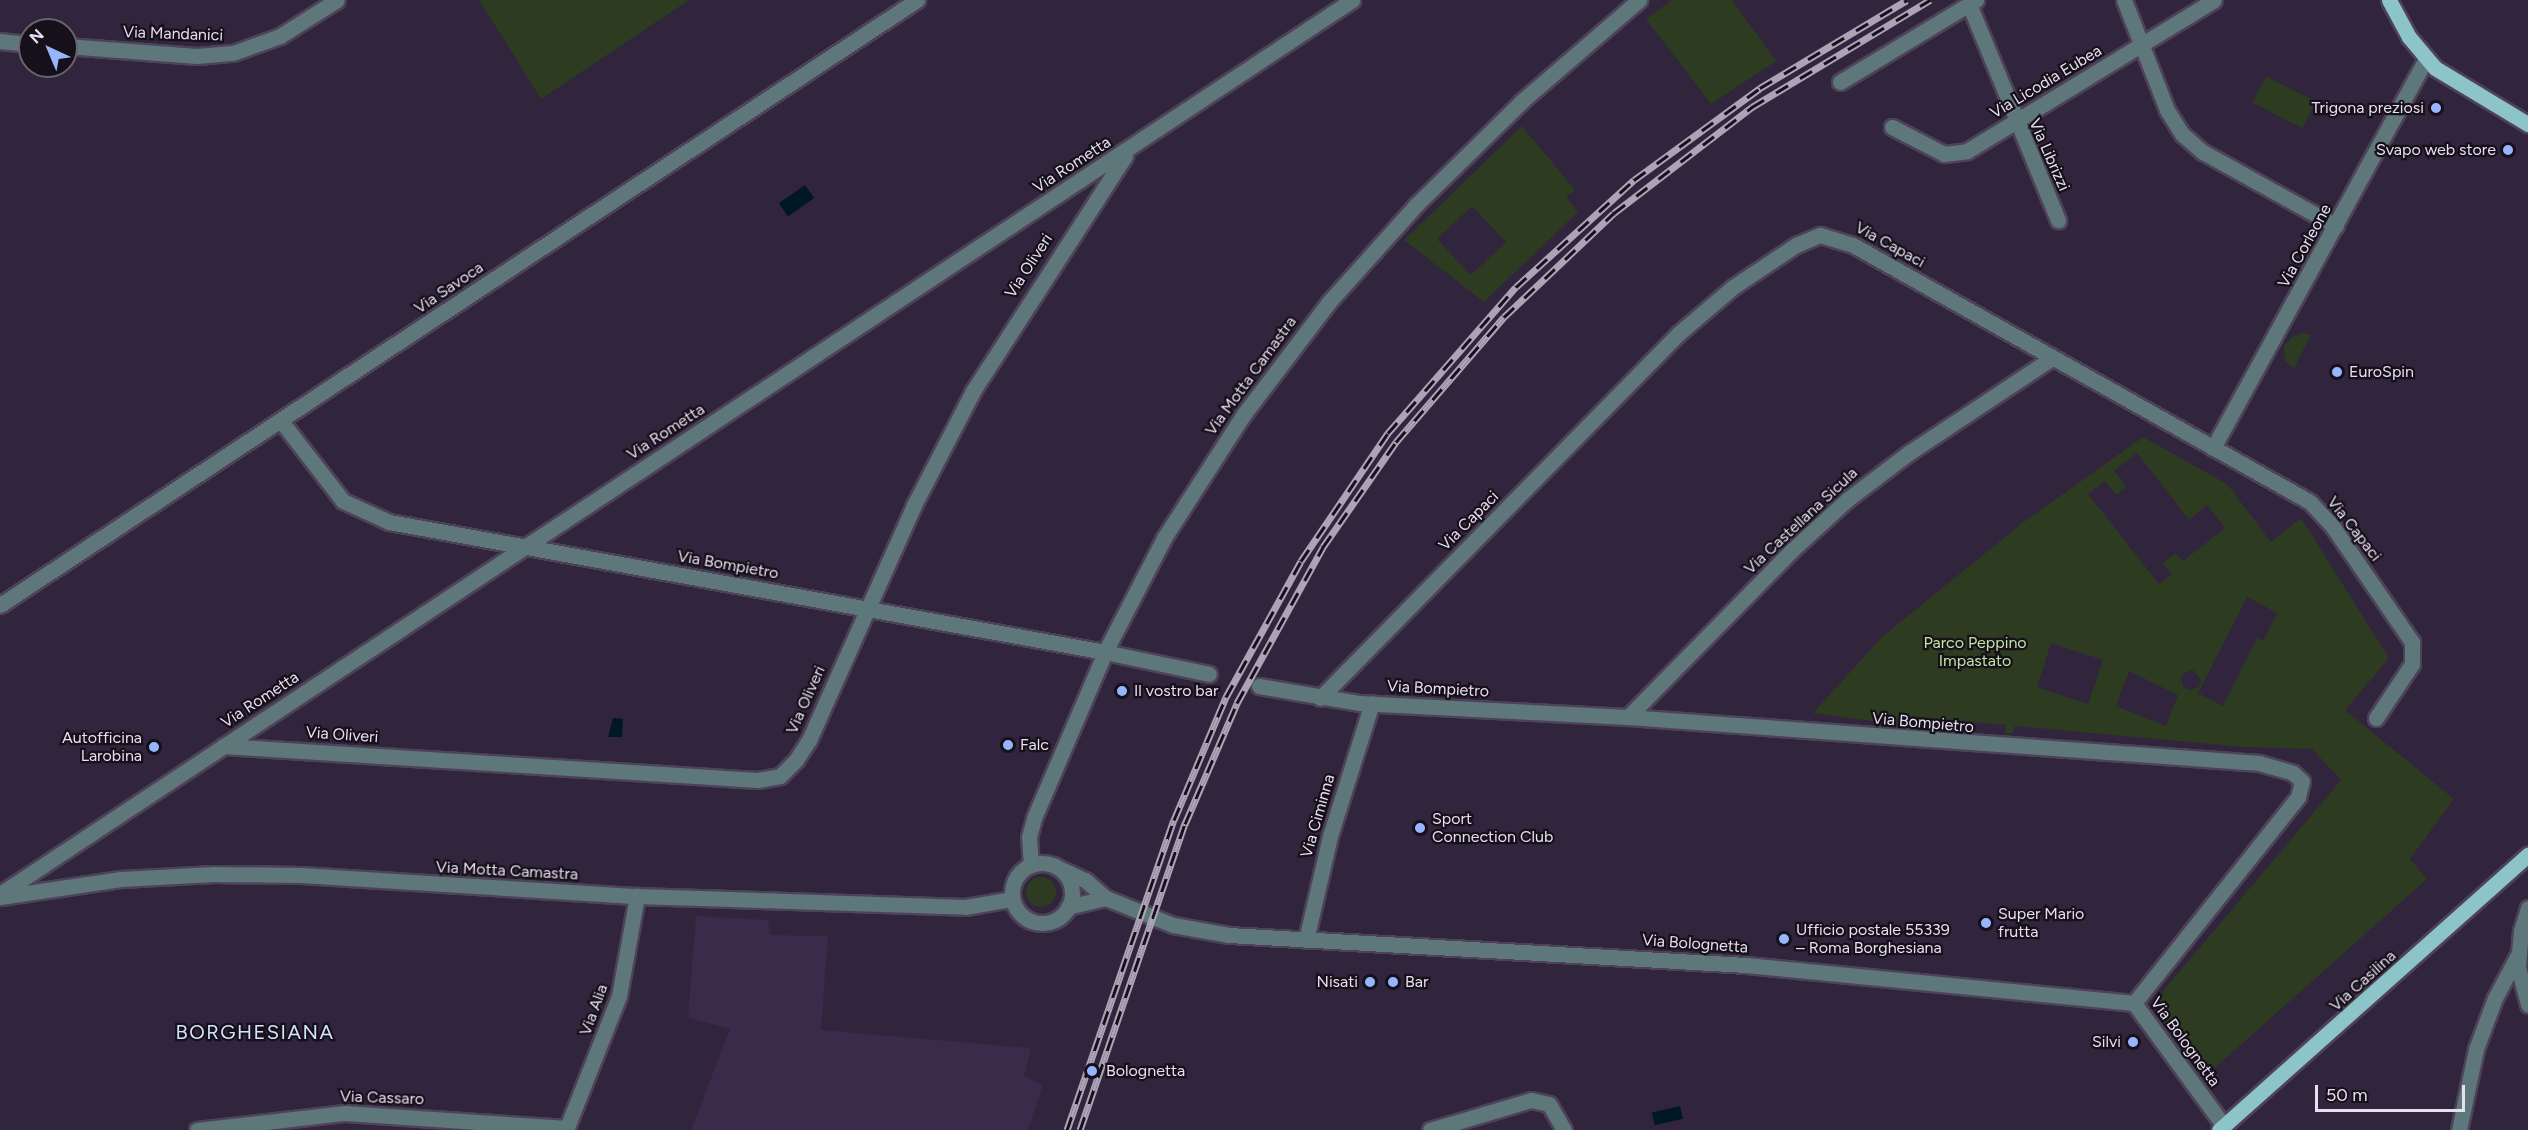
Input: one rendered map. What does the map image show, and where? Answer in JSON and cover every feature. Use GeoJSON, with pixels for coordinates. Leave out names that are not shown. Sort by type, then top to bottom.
{"type":"FeatureCollection","features":[{"type":"Feature","properties":{"kind":"main road"},"geometry":{"type":"LineString","coordinates":[[2389,0],[2409,37],[2426,59],[2464,88],[2528,124]]}},
{"type":"Feature","properties":{"kind":"main road","name":"Via Casilina"},"geometry":{"type":"LineString","coordinates":[[2222,1128],[2528,855]]}},
{"type":"Feature","properties":{"kind":"street","name":"Via Mandanici"},"geometry":{"type":"LineString","coordinates":[[78,47],[197,56],[242,51],[291,30],[337,0]]}},
{"type":"Feature","properties":{"kind":"street","name":"Via Savoca"},"geometry":{"type":"LineString","coordinates":[[0,605],[917,0]]}},
{"type":"Feature","properties":{"kind":"street","name":"Via Rometta"},"geometry":{"type":"LineString","coordinates":[[0,895],[1352,0]]}},
{"type":"Feature","properties":{"kind":"street","name":"Via Motta Camastra"},"geometry":{"type":"LineString","coordinates":[[1031,865],[1029,847],[1034,818],[1105,651],[1150,562],[1205,471],[1262,388],[1329,302],[1393,230],[1480,141],[1606,25],[1639,0]]}},
{"type":"Feature","properties":{"kind":"street"},"geometry":{"type":"LineString","coordinates":[[2124,0],[2170,117],[2187,140],[2336,226]]}},
{"type":"Feature","properties":{"kind":"street","name":"Via Licodia Eubea"},"geometry":{"type":"LineString","coordinates":[[1892,128],[1951,155],[1967,151],[2214,0]]}},
{"type":"Feature","properties":{"kind":"street"},"geometry":{"type":"LineString","coordinates":[[1840,82],[1972,2]]}},
{"type":"Feature","properties":{"kind":"street","name":"Via Librizzi"},"geometry":{"type":"LineString","coordinates":[[1972,2],[2015,122],[2058,220]]}},
{"type":"Feature","properties":{"kind":"street"},"geometry":{"type":"LineString","coordinates":[[0,41],[18,43]]}},
{"type":"Feature","properties":{"kind":"street","name":"Via Corleone"},"geometry":{"type":"LineString","coordinates":[[2212,448],[2426,59]]}},
{"type":"Feature","properties":{"kind":"street","name":"Via Oliveri"},"geometry":{"type":"LineString","coordinates":[[223,746],[772,779],[786,771],[805,747],[866,609],[972,391],[1130,148]]}},
{"type":"Feature","properties":{"kind":"street","name":"Via Capaci"},"geometry":{"type":"LineString","coordinates":[[1320,698],[1678,334],[1725,294],[1802,242],[1820,235],[1847,241],[2212,448],[2281,483],[2316,508],[2407,633],[2413,646],[2412,664],[2376,718]]}},
{"type":"Feature","properties":{"kind":"street","name":"Via Castellana Sicula"},"geometry":{"type":"LineString","coordinates":[[1628,717],[1791,551],[1848,499],[1910,452],[2052,358]]}},
{"type":"Feature","properties":{"kind":"street","name":"Via Bompietro"},"geometry":{"type":"LineString","coordinates":[[280,421],[336,494],[360,511],[399,524],[1105,651],[1209,674]]}},
{"type":"Feature","properties":{"kind":"street","name":"Via Bompietro"},"geometry":{"type":"LineString","coordinates":[[1259,686],[1320,698],[1372,704],[1628,717],[2259,763],[2293,773],[2302,781],[2298,797],[2134,1003]]}},
{"type":"Feature","properties":{"kind":"street","name":"Via Ciminna"},"geometry":{"type":"LineString","coordinates":[[1306,940],[1330,836],[1372,704]]}},
{"type":"Feature","properties":{"kind":"street"},"geometry":{"type":"LineString","coordinates":[[1041,863],[1060,869],[1071,887],[1068,907],[1061,915],[1042,923],[1023,916],[1012,899],[1016,878],[1031,865],[1041,863]]}},
{"type":"Feature","properties":{"kind":"street","name":"Via Bolognetta"},"geometry":{"type":"LineString","coordinates":[[1060,869],[1085,880],[1106,898],[1196,930],[1306,940],[1746,965],[2134,1003],[2222,1128]]}},
{"type":"Feature","properties":{"kind":"street","name":"Via Motta Camastra"},"geometry":{"type":"LineString","coordinates":[[0,895],[121,879],[214,874],[301,875],[637,896],[965,908],[1012,899]]}},
{"type":"Feature","properties":{"kind":"street","name":"Via Alia"},"geometry":{"type":"LineString","coordinates":[[566,1129],[619,996],[637,896]]}},
{"type":"Feature","properties":{"kind":"street"},"geometry":{"type":"LineString","coordinates":[[1068,907],[1106,898]]}},
{"type":"Feature","properties":{"kind":"street"},"geometry":{"type":"LineString","coordinates":[[2459,1130],[2476,1049],[2495,998],[2518,955],[2528,908]]}},
{"type":"Feature","properties":{"kind":"street"},"geometry":{"type":"LineString","coordinates":[[2518,955],[2520,982],[2528,1005]]}},
{"type":"Feature","properties":{"kind":"street"},"geometry":{"type":"LineString","coordinates":[[1430,1130],[1531,1100],[1549,1104],[1564,1130]]}},
{"type":"Feature","properties":{"kind":"street","name":"Via Cassaro"},"geometry":{"type":"LineString","coordinates":[[197,1130],[345,1113],[566,1129]]}},
{"type":"Feature","properties":{"kind":"shaded area"},"geometry":{"type":"Polygon","coordinates":[[[696,916],[768,920],[771,935],[828,936],[821,1030],[1031,1048],[1024,1076],[1043,1085],[1028,1130],[691,1130],[730,1029],[688,1018],[696,916]]]}},
{"type":"Feature","properties":{"kind":"green space"},"geometry":{"type":"Polygon","coordinates":[[[479,0],[689,0],[541,99],[479,0]]]}},
{"type":"Feature","properties":{"kind":"green space"},"geometry":{"type":"Polygon","coordinates":[[[1672,0],[1732,0],[1776,61],[1711,104],[1646,19],[1672,0]]]}},
{"type":"Feature","properties":{"kind":"green space"},"geometry":{"type":"Polygon","coordinates":[[[2266,76],[2316,101],[2302,128],[2252,103],[2266,76]]]}},
{"type":"Feature","properties":{"kind":"green space"},"geometry":{"type":"Polygon","coordinates":[[[1522,126],[1575,190],[1566,197],[1578,212],[1484,302],[1404,240],[1522,126]],[[1472,206],[1437,239],[1471,275],[1506,242],[1472,206]]]}},
{"type":"Feature","properties":{"kind":"green space"},"geometry":{"type":"Polygon","coordinates":[[[2302,333],[2311,335],[2294,368],[2285,361],[2284,346],[2292,337],[2302,333]]]}},
{"type":"Feature","properties":{"kind":"green space","name":"Parco Peppino Impastato"},"geometry":{"type":"Polygon","coordinates":[[[2143,437],[2227,484],[2271,542],[2301,518],[2389,658],[2345,710],[2454,799],[2410,859],[2427,879],[2209,1073],[2159,1017],[2158,1007],[2164,990],[2341,780],[2312,749],[2244,747],[2015,726],[2012,734],[2005,733],[2006,725],[1908,717],[1907,726],[1813,713],[1882,637],[2021,524],[2143,437]],[[2137,453],[2114,471],[2126,487],[2116,495],[2105,481],[2088,494],[2159,584],[2171,574],[2163,563],[2176,553],[2183,561],[2225,528],[2207,505],[2189,520],[2137,453]],[[2247,597],[2198,693],[2223,706],[2257,638],[2263,641],[2277,613],[2247,597]],[[2051,643],[2037,687],[2088,704],[2103,660],[2051,643]],[[2193,670],[2184,673],[2181,679],[2184,688],[2190,690],[2199,687],[2201,680],[2193,670]],[[2129,671],[2116,706],[2166,726],[2178,695],[2129,671]]]}},
{"type":"Feature","properties":{"kind":"green space"},"geometry":{"type":"Polygon","coordinates":[[[1041,877],[1047,878],[1055,886],[1055,898],[1047,906],[1041,907],[1035,906],[1027,898],[1026,892],[1027,886],[1035,878],[1041,877]]]}},
{"type":"Feature","properties":{"kind":"water"},"geometry":{"type":"Polygon","coordinates":[[[805,185],[814,198],[788,216],[779,203],[805,185]]]}},
{"type":"Feature","properties":{"kind":"water"},"geometry":{"type":"Polygon","coordinates":[[[613,718],[623,719],[622,737],[608,737],[613,718]]]}},
{"type":"Feature","properties":{"kind":"water"},"geometry":{"type":"Polygon","coordinates":[[[1680,1106],[1683,1119],[1655,1125],[1652,1113],[1680,1106]]]}},
{"type":"Feature","properties":{"kind":"railway"},"geometry":{"type":"LineString","coordinates":[[1067,1130],[1174,820],[1226,697],[1301,561],[1388,433],[1516,287],[1634,180],[1760,88],[1907,0]]}},
{"type":"Feature","properties":{"kind":"railway"},"geometry":{"type":"LineString","coordinates":[[1080,1130],[1185,824],[1237,703],[1323,547],[1396,442],[1504,317],[1614,213],[1752,107],[1930,0]]}},
{"type":"Feature","properties":{"kind":"place","name":"Trigona preziosi"},"geometry":{"type":"Point","coordinates":[2436,108]}},
{"type":"Feature","properties":{"kind":"place","name":"Svapo web store"},"geometry":{"type":"Point","coordinates":[2508,150]}},
{"type":"Feature","properties":{"kind":"place","name":"EuroSpin"},"geometry":{"type":"Point","coordinates":[2337,372]}},
{"type":"Feature","properties":{"kind":"place","name":"Il vostro bar"},"geometry":{"type":"Point","coordinates":[1122,691]}},
{"type":"Feature","properties":{"kind":"place","name":"Falc"},"geometry":{"type":"Point","coordinates":[1008,745]}},
{"type":"Feature","properties":{"kind":"place","name":"Autofficina Larobina"},"geometry":{"type":"Point","coordinates":[154,747]}},
{"type":"Feature","properties":{"kind":"place","name":"Sport Connection Club"},"geometry":{"type":"Point","coordinates":[1420,828]}},
{"type":"Feature","properties":{"kind":"place","name":"Super Mario frutta"},"geometry":{"type":"Point","coordinates":[1986,923]}},
{"type":"Feature","properties":{"kind":"place","name":"Ufficio postale 55339 – Roma Borghesiana"},"geometry":{"type":"Point","coordinates":[1784,939]}},
{"type":"Feature","properties":{"kind":"place","name":"Nisati"},"geometry":{"type":"Point","coordinates":[1370,982]}},
{"type":"Feature","properties":{"kind":"place","name":"Bar"},"geometry":{"type":"Point","coordinates":[1393,982]}},
{"type":"Feature","properties":{"kind":"place","name":"Silvi"},"geometry":{"type":"Point","coordinates":[2133,1042]}},
{"type":"Feature","properties":{"kind":"place","name":"Bolognetta"},"geometry":{"type":"Point","coordinates":[1092,1071]}},
{"type":"Feature","properties":{"kind":"district","name":"BORGHESIANA"},"geometry":{"type":"Point","coordinates":[255,1032]}}]}
